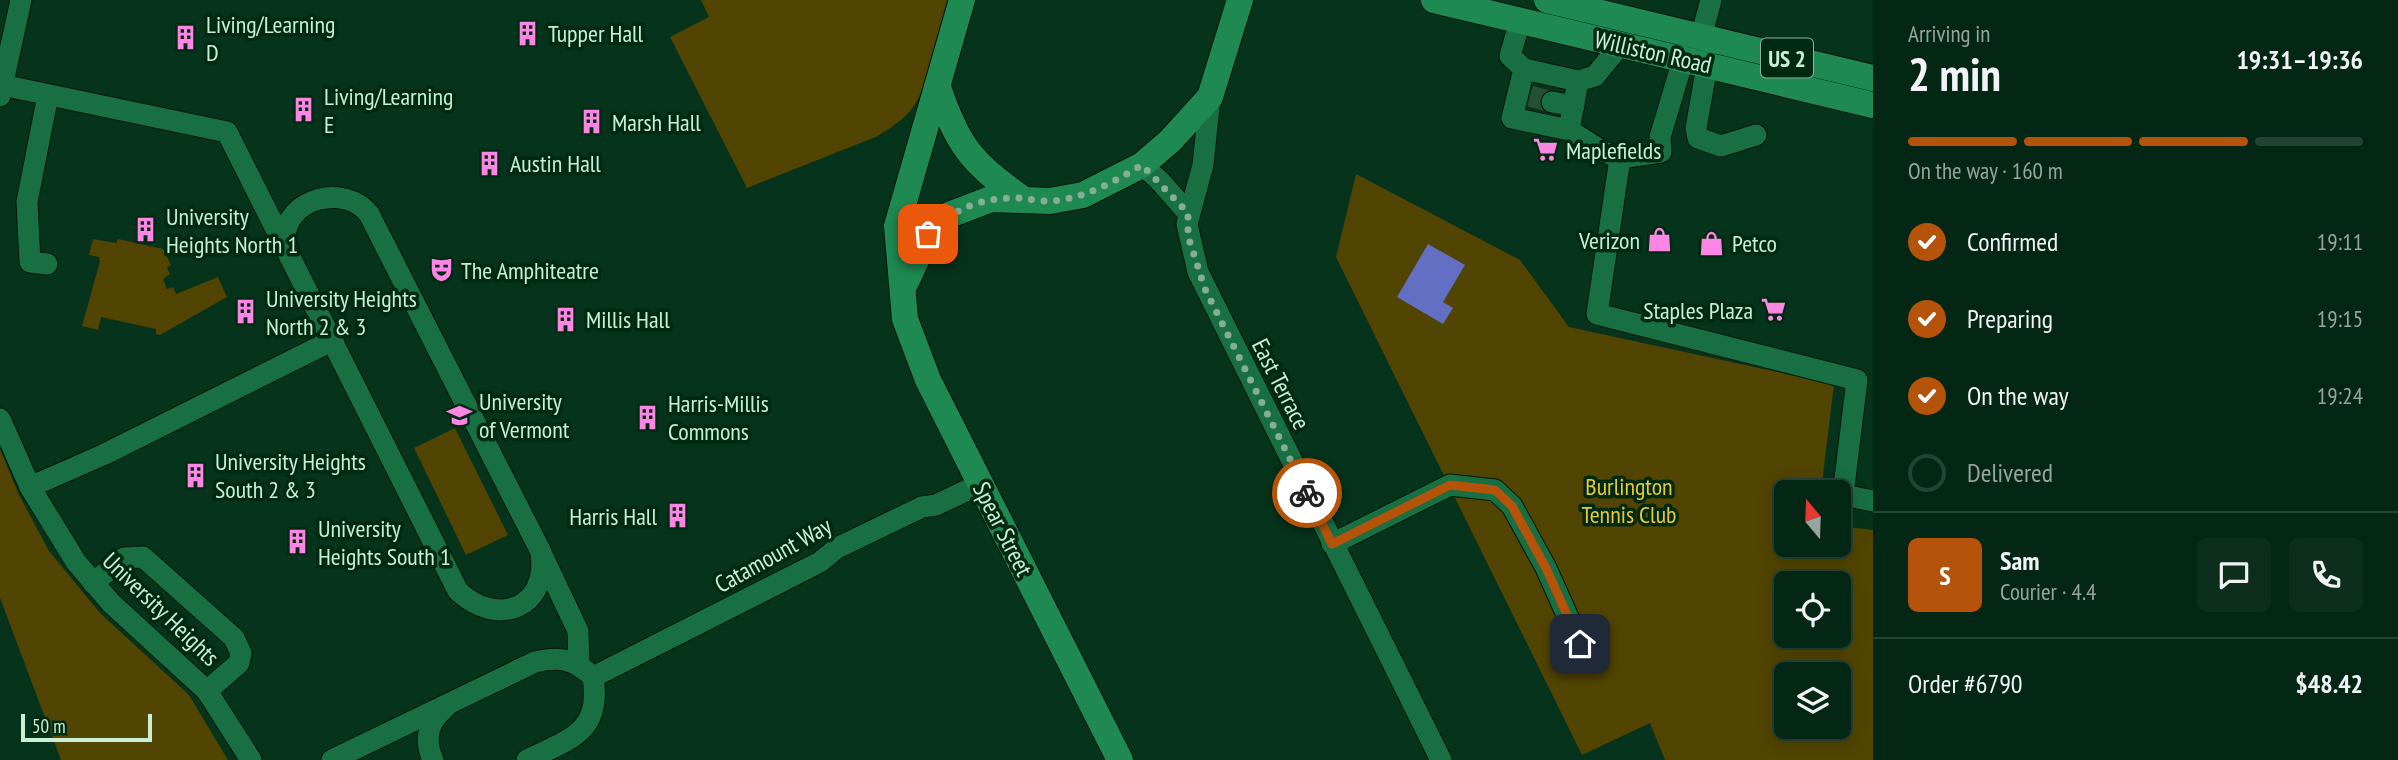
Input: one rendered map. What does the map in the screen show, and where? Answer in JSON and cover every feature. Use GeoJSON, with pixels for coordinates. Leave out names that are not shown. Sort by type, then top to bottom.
{"type":"FeatureCollection","features":[{"type":"Feature","properties":{"kind":"main road","name":"Spear Street"},"geometry":{"type":"LineString","coordinates":[[962,0],[897,226],[905,319],[928,380],[1120,760]]}},
{"type":"Feature","properties":{"kind":"main road"},"geometry":{"type":"LineString","coordinates":[[901,294],[928,234],[948,215],[991,200],[1050,201],[1083,195],[1142,165],[1170,141],[1210,97],[1240,0]]}},
{"type":"Feature","properties":{"kind":"main road","name":"Williston Road"},"geometry":{"type":"LineString","coordinates":[[1434,0],[1873,104]]}},
{"type":"Feature","properties":{"kind":"main road","name":"Williston Road"},"geometry":{"type":"LineString","coordinates":[[1547,0],[1873,78]]}},
{"type":"Feature","properties":{"kind":"main road"},"geometry":{"type":"LineString","coordinates":[[937,87],[961,146],[980,167],[1023,199]]}},
{"type":"Feature","properties":{"kind":"street"},"geometry":{"type":"LineString","coordinates":[[20,0],[1,91],[48,95],[227,132],[458,590],[471,603],[489,610],[526,603],[539,589],[544,572],[541,552]]}},
{"type":"Feature","properties":{"kind":"street"},"geometry":{"type":"LineString","coordinates":[[1524,69],[1524,95],[1512,118],[1569,130],[1602,151],[1620,158],[1661,152],[1660,137],[1695,62],[1711,0]]}},
{"type":"Feature","properties":{"kind":"street"},"geometry":{"type":"LineString","coordinates":[[1520,21],[1510,56],[1524,69],[1578,81],[1595,76],[1621,44]]}},
{"type":"Feature","properties":{"kind":"street"},"geometry":{"type":"LineString","coordinates":[[1695,62],[1698,138],[1721,146],[1756,135]]}},
{"type":"Feature","properties":{"kind":"street"},"geometry":{"type":"LineString","coordinates":[[1569,130],[1578,81]]}},
{"type":"Feature","properties":{"kind":"street"},"geometry":{"type":"LineString","coordinates":[[47,264],[30,262],[27,202],[48,95]]}},
{"type":"Feature","properties":{"kind":"street","name":"East Terrace"},"geometry":{"type":"LineString","coordinates":[[1210,97],[1203,165],[1188,213],[1188,236],[1205,289],[1441,760]]}},
{"type":"Feature","properties":{"kind":"street"},"geometry":{"type":"LineString","coordinates":[[1552,102],[1574,106]]}},
{"type":"Feature","properties":{"kind":"street"},"geometry":{"type":"LineString","coordinates":[[1620,158],[1597,314],[1857,380],[1843,495],[1873,501]]}},
{"type":"Feature","properties":{"kind":"street"},"geometry":{"type":"LineString","coordinates":[[1142,165],[1188,213]]}},
{"type":"Feature","properties":{"kind":"street"},"geometry":{"type":"LineString","coordinates":[[290,255],[285,238],[291,219],[301,210],[314,201],[332,196],[347,197],[362,204],[541,552],[578,631],[586,671],[596,696],[594,712],[587,726],[573,737],[527,760]]}},
{"type":"Feature","properties":{"kind":"street"},"geometry":{"type":"LineString","coordinates":[[30,487],[105,454],[333,340]]}},
{"type":"Feature","properties":{"kind":"street","name":"University Heights"},"geometry":{"type":"LineString","coordinates":[[0,419],[30,487],[57,534],[93,583],[207,691],[251,760]]}},
{"type":"Feature","properties":{"kind":"street","name":"Catamount Way"},"geometry":{"type":"LineString","coordinates":[[586,671],[808,569],[857,539],[922,507],[936,505],[981,484]]}},
{"type":"Feature","properties":{"kind":"street"},"geometry":{"type":"LineString","coordinates":[[1332,544],[1450,485],[1495,490],[1512,506],[1546,568],[1580,644]]}},
{"type":"Feature","properties":{"kind":"street"},"geometry":{"type":"LineString","coordinates":[[93,583],[124,558],[143,557],[234,638],[242,653],[239,663],[207,691]]}},
{"type":"Feature","properties":{"kind":"street"},"geometry":{"type":"LineString","coordinates":[[332,760],[535,662],[564,658],[586,671]]}},
{"type":"Feature","properties":{"kind":"street"},"geometry":{"type":"LineString","coordinates":[[433,760],[428,738],[432,720],[450,705]]}},
{"type":"Feature","properties":{"kind":"green space"},"geometry":{"type":"Polygon","coordinates":[[[701,0],[947,0],[926,80],[912,109],[903,118],[878,136],[747,188],[670,37],[709,17],[701,0]]]}},
{"type":"Feature","properties":{"kind":"green space","name":"Burlington Tennis Club"},"geometry":{"type":"Polygon","coordinates":[[[1356,174],[1520,260],[1569,327],[1834,384],[1822,480],[1774,480],[1774,557],[1851,557],[1852,528],[1873,530],[1873,760],[1665,760],[1650,723],[1582,755],[1336,257],[1356,174]]]}},
{"type":"Feature","properties":{"kind":"green space"},"geometry":{"type":"Polygon","coordinates":[[[93,239],[116,243],[118,239],[163,249],[171,265],[167,268],[170,274],[163,279],[167,289],[173,287],[176,294],[218,277],[227,297],[160,335],[156,334],[156,329],[101,317],[98,330],[82,326],[100,261],[99,257],[89,255],[93,239]]]}},
{"type":"Feature","properties":{"kind":"green space"},"geometry":{"type":"Polygon","coordinates":[[[455,428],[508,535],[466,555],[414,448],[455,428]]]}},
{"type":"Feature","properties":{"kind":"green space"},"geometry":{"type":"Polygon","coordinates":[[[0,449],[19,495],[49,551],[100,613],[189,695],[228,760],[61,760],[0,598],[0,449]]]}},
{"type":"Feature","properties":{"kind":"water"},"geometry":{"type":"Polygon","coordinates":[[[1428,244],[1465,265],[1443,302],[1453,308],[1443,324],[1397,297],[1428,244]]]}},
{"type":"Feature","properties":{"kind":"tunnel"},"geometry":{"type":"LineString","coordinates":[[1530,96],[1552,102]]}},
{"type":"Feature","properties":{"kind":"way so far"},"geometry":{"type":"LineString","coordinates":[[928,234],[948,215],[976,203],[1006,198],[1050,201],[1083,195],[1112,183],[1142,165],[1188,213],[1188,236],[1192,254],[1205,289],[1307,493]]}},
{"type":"Feature","properties":{"kind":"place","name":"Tupper Hall"},"geometry":{"type":"Point","coordinates":[528,33]}},
{"type":"Feature","properties":{"kind":"place","name":"Living/Learning D"},"geometry":{"type":"Point","coordinates":[186,38]}},
{"type":"Feature","properties":{"kind":"place","name":"Living/Learning E"},"geometry":{"type":"Point","coordinates":[304,110]}},
{"type":"Feature","properties":{"kind":"place","name":"Marsh Hall"},"geometry":{"type":"Point","coordinates":[592,122]}},
{"type":"Feature","properties":{"kind":"place","name":"Maplefields"},"geometry":{"type":"Point","coordinates":[1546,150]}},
{"type":"Feature","properties":{"kind":"place","name":"Austin Hall"},"geometry":{"type":"Point","coordinates":[490,163]}},
{"type":"Feature","properties":{"kind":"place","name":"University Heights North 1"},"geometry":{"type":"Point","coordinates":[146,230]}},
{"type":"Feature","properties":{"kind":"place","name":"Verizon"},"geometry":{"type":"Point","coordinates":[1660,240]}},
{"type":"Feature","properties":{"kind":"place","name":"Petco"},"geometry":{"type":"Point","coordinates":[1712,243]}},
{"type":"Feature","properties":{"kind":"place","name":"The Amphiteatre"},"geometry":{"type":"Point","coordinates":[441,270]}},
{"type":"Feature","properties":{"kind":"place","name":"Staples Plaza"},"geometry":{"type":"Point","coordinates":[1773,310]}},
{"type":"Feature","properties":{"kind":"place","name":"University Heights North 2 & 3"},"geometry":{"type":"Point","coordinates":[246,312]}},
{"type":"Feature","properties":{"kind":"place","name":"Millis Hall"},"geometry":{"type":"Point","coordinates":[566,319]}},
{"type":"Feature","properties":{"kind":"place","name":"University of Vermont"},"geometry":{"type":"Point","coordinates":[459,415]}},
{"type":"Feature","properties":{"kind":"place","name":"Harris-Millis Commons"},"geometry":{"type":"Point","coordinates":[648,417]}},
{"type":"Feature","properties":{"kind":"place","name":"University Heights South 2 & 3"},"geometry":{"type":"Point","coordinates":[195,475]}},
{"type":"Feature","properties":{"kind":"place","name":"Harris Hall"},"geometry":{"type":"Point","coordinates":[677,516]}},
{"type":"Feature","properties":{"kind":"place","name":"University Heights South 1"},"geometry":{"type":"Point","coordinates":[298,542]}},
{"type":"Feature","properties":{"kind":"route"},"geometry":{"type":"LineString","coordinates":[[1307,493],[1332,544],[1450,485],[1479,486],[1495,490],[1512,506],[1546,568],[1580,644]]}}]}
